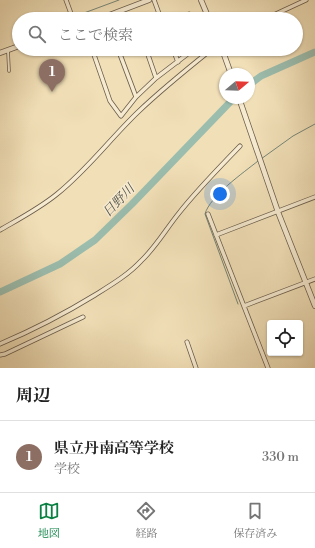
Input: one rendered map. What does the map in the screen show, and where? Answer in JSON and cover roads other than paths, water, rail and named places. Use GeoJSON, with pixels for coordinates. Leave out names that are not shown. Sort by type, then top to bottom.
{"type":"FeatureCollection","features":[{"type":"Feature","properties":{"kind":"street"},"geometry":{"type":"LineString","coordinates":[[66,0],[70,12]]}},
{"type":"Feature","properties":{"kind":"street"},"geometry":{"type":"LineString","coordinates":[[121,12],[149,0]]}},
{"type":"Feature","properties":{"kind":"street"},"geometry":{"type":"LineString","coordinates":[[154,0],[158,12]]}},
{"type":"Feature","properties":{"kind":"street"},"geometry":{"type":"LineString","coordinates":[[201,0],[206,12]]}},
{"type":"Feature","properties":{"kind":"street"},"geometry":{"type":"LineString","coordinates":[[280,12],[306,0]]}},
{"type":"Feature","properties":{"kind":"street"},"geometry":{"type":"LineString","coordinates":[[0,53],[12,49]]}},
{"type":"Feature","properties":{"kind":"street"},"geometry":{"type":"LineString","coordinates":[[94,56],[110,102],[121,116],[136,97],[156,78],[185,56]]}},
{"type":"Feature","properties":{"kind":"street"},"geometry":{"type":"LineString","coordinates":[[121,56],[136,97]]}},
{"type":"Feature","properties":{"kind":"street"},"geometry":{"type":"LineString","coordinates":[[148,56],[156,78]]}},
{"type":"Feature","properties":{"kind":"street"},"geometry":{"type":"LineString","coordinates":[[176,56],[178,62]]}},
{"type":"Feature","properties":{"kind":"street"},"geometry":{"type":"LineString","coordinates":[[0,230],[56,195],[137,113],[167,85],[203,56]]}},
{"type":"Feature","properties":{"kind":"street"},"geometry":{"type":"LineString","coordinates":[[225,56],[229,68]]}},
{"type":"Feature","properties":{"kind":"street"},"geometry":{"type":"LineString","coordinates":[[241,104],[278,212],[315,306]]}},
{"type":"Feature","properties":{"kind":"street"},"geometry":{"type":"LineString","coordinates":[[0,344],[34,329],[80,305],[121,279],[152,250],[190,199],[240,146]]}},
{"type":"Feature","properties":{"kind":"street"},"geometry":{"type":"LineString","coordinates":[[216,235],[315,198]]}},
{"type":"Feature","properties":{"kind":"street"},"geometry":{"type":"LineString","coordinates":[[208,214],[268,368]]}},
{"type":"Feature","properties":{"kind":"street"},"geometry":{"type":"LineString","coordinates":[[244,306],[315,279]]}},
{"type":"Feature","properties":{"kind":"street"},"geometry":{"type":"LineString","coordinates":[[0,354],[5,354],[34,341],[83,316]]}},
{"type":"Feature","properties":{"kind":"street"},"geometry":{"type":"LineString","coordinates":[[187,342],[196,368]]}},
{"type":"Feature","properties":{"kind":"lane"},"geometry":{"type":"LineString","coordinates":[[8,50],[9,71]]}},
{"type":"Feature","properties":{"kind":"waterway"},"geometry":{"type":"LineString","coordinates":[[87,12],[119,0]]}},
{"type":"Feature","properties":{"kind":"waterway","name":"日野川"},"geometry":{"type":"LineString","coordinates":[[255,80],[261,76],[315,52]]}},
{"type":"Feature","properties":{"kind":"waterway","name":"日野川"},"geometry":{"type":"LineString","coordinates":[[0,292],[60,264],[95,240],[132,204],[228,104]]}},
{"type":"Feature","properties":{"kind":"waterway"},"geometry":{"type":"LineString","coordinates":[[261,159],[293,136],[315,124]]}},
{"type":"Feature","properties":{"kind":"waterway"},"geometry":{"type":"LineString","coordinates":[[238,304],[205,214],[208,207],[220,192],[258,161]]}},
{"type":"Feature","properties":{"kind":"place","name":"県立丹南高等学校"},"geometry":{"type":"Point","coordinates":[52,92]}}]}
